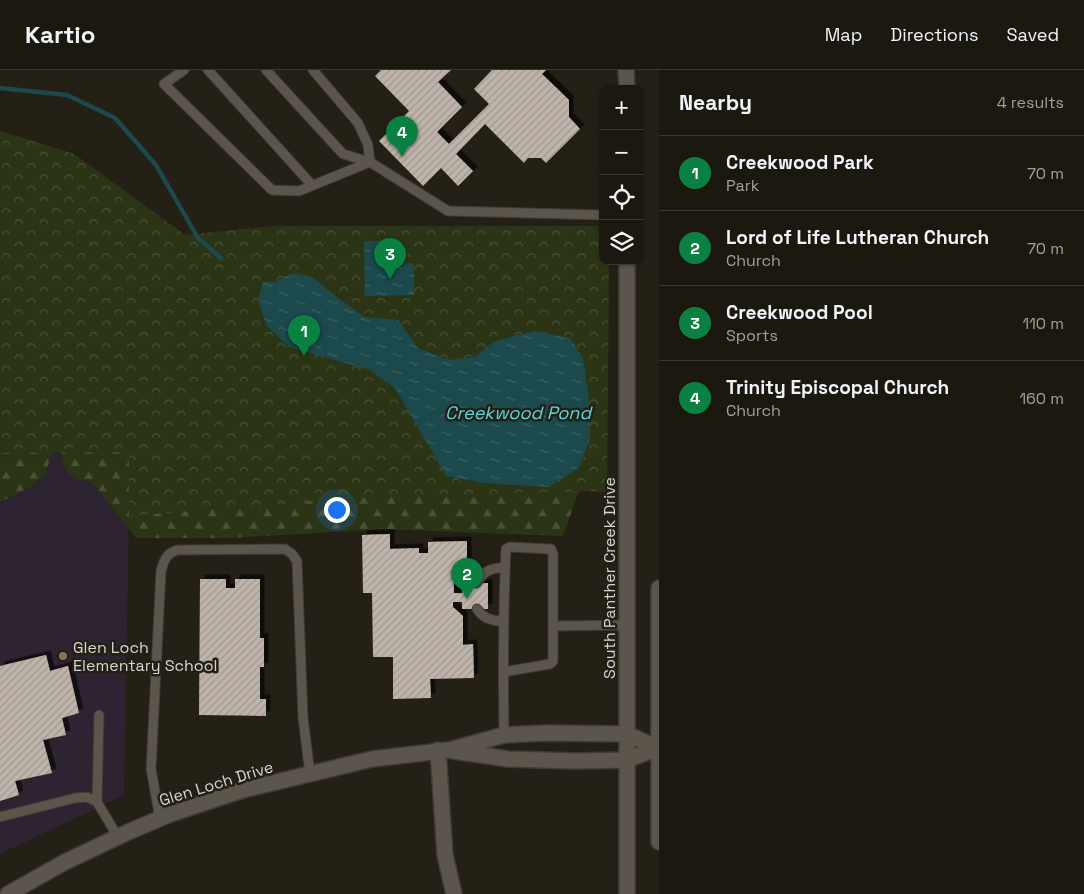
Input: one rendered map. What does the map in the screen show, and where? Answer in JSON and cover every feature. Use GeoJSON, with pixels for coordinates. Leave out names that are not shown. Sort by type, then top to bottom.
{"type":"FeatureCollection","features":[{"type":"Feature","properties":{"kind":"street"},"geometry":{"type":"LineString","coordinates":[[626,70],[626,85]]}},
{"type":"Feature","properties":{"kind":"street","name":"South Panther Creek Drive"},"geometry":{"type":"LineString","coordinates":[[626,265],[626,894]]}},
{"type":"Feature","properties":{"kind":"street"},"geometry":{"type":"LineString","coordinates":[[659,588],[659,842]]}},
{"type":"Feature","properties":{"kind":"street","name":"Glen Loch Drive"},"geometry":{"type":"LineString","coordinates":[[8,894],[63,863],[160,819],[243,790],[372,759],[444,750],[504,735],[546,733],[627,734],[658,748]]}},
{"type":"Feature","properties":{"kind":"street","name":"Glen Loch Drive"},"geometry":{"type":"LineString","coordinates":[[444,750],[500,758],[534,760],[626,760],[658,748]]}},
{"type":"Feature","properties":{"kind":"street"},"geometry":{"type":"LineString","coordinates":[[444,750],[445,855],[454,894]]}},
{"type":"Feature","properties":{"kind":"lane"},"geometry":{"type":"LineString","coordinates":[[184,70],[164,84],[272,190],[299,190],[370,162]]}},
{"type":"Feature","properties":{"kind":"lane"},"geometry":{"type":"LineString","coordinates":[[208,70],[312,185]]}},
{"type":"Feature","properties":{"kind":"lane"},"geometry":{"type":"LineString","coordinates":[[266,70],[343,154],[370,162],[448,211],[599,214]]}},
{"type":"Feature","properties":{"kind":"lane"},"geometry":{"type":"LineString","coordinates":[[313,70],[358,123],[368,145],[370,162]]}},
{"type":"Feature","properties":{"kind":"lane"},"geometry":{"type":"LineString","coordinates":[[503,672],[550,664],[553,660],[553,554],[551,549],[510,546],[506,549],[503,622],[503,672],[504,735]]}},
{"type":"Feature","properties":{"kind":"lane"},"geometry":{"type":"LineString","coordinates":[[160,819],[151,768],[161,571],[164,559],[170,552],[177,550],[285,549],[297,561],[303,718],[310,774]]}},
{"type":"Feature","properties":{"kind":"lane"},"geometry":{"type":"LineString","coordinates":[[476,583],[484,572],[505,567]]}},
{"type":"Feature","properties":{"kind":"lane"},"geometry":{"type":"LineString","coordinates":[[476,609],[480,615],[490,620],[503,622]]}},
{"type":"Feature","properties":{"kind":"lane"},"geometry":{"type":"LineString","coordinates":[[554,626],[627,625]]}},
{"type":"Feature","properties":{"kind":"lane"},"geometry":{"type":"LineString","coordinates":[[99,715],[97,802],[118,837]]}},
{"type":"Feature","properties":{"kind":"lane"},"geometry":{"type":"LineString","coordinates":[[0,817],[75,798],[87,797],[97,802]]}},
{"type":"Feature","properties":{"kind":"shaded area","name":"Glen Loch Elementary School"},"geometry":{"type":"Polygon","coordinates":[[[130,451],[124,795],[0,854],[0,453],[130,451]]]}},
{"type":"Feature","properties":{"kind":"green space"},"geometry":{"type":"Polygon","coordinates":[[[0,131],[74,154],[185,235],[585,474],[563,536],[384,529],[229,538],[136,538],[98,489],[87,480],[77,479],[69,474],[62,460],[62,447],[0,131]]]}},
{"type":"Feature","properties":{"kind":"green space"},"geometry":{"type":"Polygon","coordinates":[[[0,131],[74,154],[185,235],[274,226],[599,226],[599,265],[609,265],[607,492],[349,498],[129,516],[129,452],[0,453],[0,131]]]}},
{"type":"Feature","properties":{"kind":"green space"},"geometry":{"type":"Polygon","coordinates":[[[0,426],[52,448],[46,474],[28,488],[0,502],[0,426]]]}},
{"type":"Feature","properties":{"kind":"water"},"geometry":{"type":"Polygon","coordinates":[[[364,241],[386,241],[387,264],[414,263],[414,295],[365,296],[364,241]]]}},
{"type":"Feature","properties":{"kind":"water","name":"Creekwood Pond"},"geometry":{"type":"Polygon","coordinates":[[[292,273],[312,277],[365,317],[398,320],[418,348],[448,360],[475,357],[493,342],[534,331],[570,338],[583,358],[589,400],[590,439],[579,468],[548,487],[484,483],[446,476],[395,388],[370,370],[289,347],[266,325],[258,300],[263,282],[276,282],[292,273]]]}},
{"type":"Feature","properties":{"kind":"building"},"geometry":{"type":"Polygon","coordinates":[[[381,70],[451,70],[438,82],[462,107],[437,132],[449,144],[489,104],[474,89],[492,70],[546,70],[542,74],[569,100],[569,117],[580,129],[546,163],[541,158],[528,158],[524,163],[485,124],[456,154],[473,171],[458,186],[441,168],[423,186],[379,141],[409,111],[375,76],[381,70]]]}},
{"type":"Feature","properties":{"kind":"building"},"geometry":{"type":"Polygon","coordinates":[[[390,534],[390,549],[419,548],[419,553],[428,553],[428,542],[467,541],[467,577],[454,577],[454,593],[462,593],[462,584],[488,583],[488,609],[462,609],[462,602],[453,602],[453,607],[463,616],[463,645],[473,644],[474,678],[430,679],[431,698],[393,699],[393,657],[373,657],[372,593],[363,593],[362,535],[390,534]]]}},
{"type":"Feature","properties":{"kind":"building"},"geometry":{"type":"Polygon","coordinates":[[[200,579],[226,579],[226,588],[235,588],[235,579],[260,579],[260,638],[264,638],[264,667],[260,667],[260,699],[266,699],[266,716],[199,715],[200,579]]]}},
{"type":"Feature","properties":{"kind":"building"},"geometry":{"type":"Polygon","coordinates":[[[46,655],[50,671],[68,666],[79,713],[62,718],[66,735],[43,740],[52,773],[15,781],[19,795],[0,801],[0,666],[46,655]]]}},
{"type":"Feature","properties":{"kind":"waterway"},"geometry":{"type":"LineString","coordinates":[[0,88],[67,95],[115,118],[156,165],[198,238],[221,258]]}},
{"type":"Feature","properties":{"kind":"place","name":"Trinity Episcopal Church"},"geometry":{"type":"Point","coordinates":[402,157]}},
{"type":"Feature","properties":{"kind":"place","name":"Creekwood Pool"},"geometry":{"type":"Point","coordinates":[390,279]}},
{"type":"Feature","properties":{"kind":"place","name":"Creekwood Park"},"geometry":{"type":"Point","coordinates":[304,356]}},
{"type":"Feature","properties":{"kind":"place","name":"Lord of Life Lutheran Church"},"geometry":{"type":"Point","coordinates":[467,599]}},
{"type":"Feature","properties":{"kind":"place","name":"Glen Loch Elementary School"},"geometry":{"type":"Point","coordinates":[63,656]}}]}
